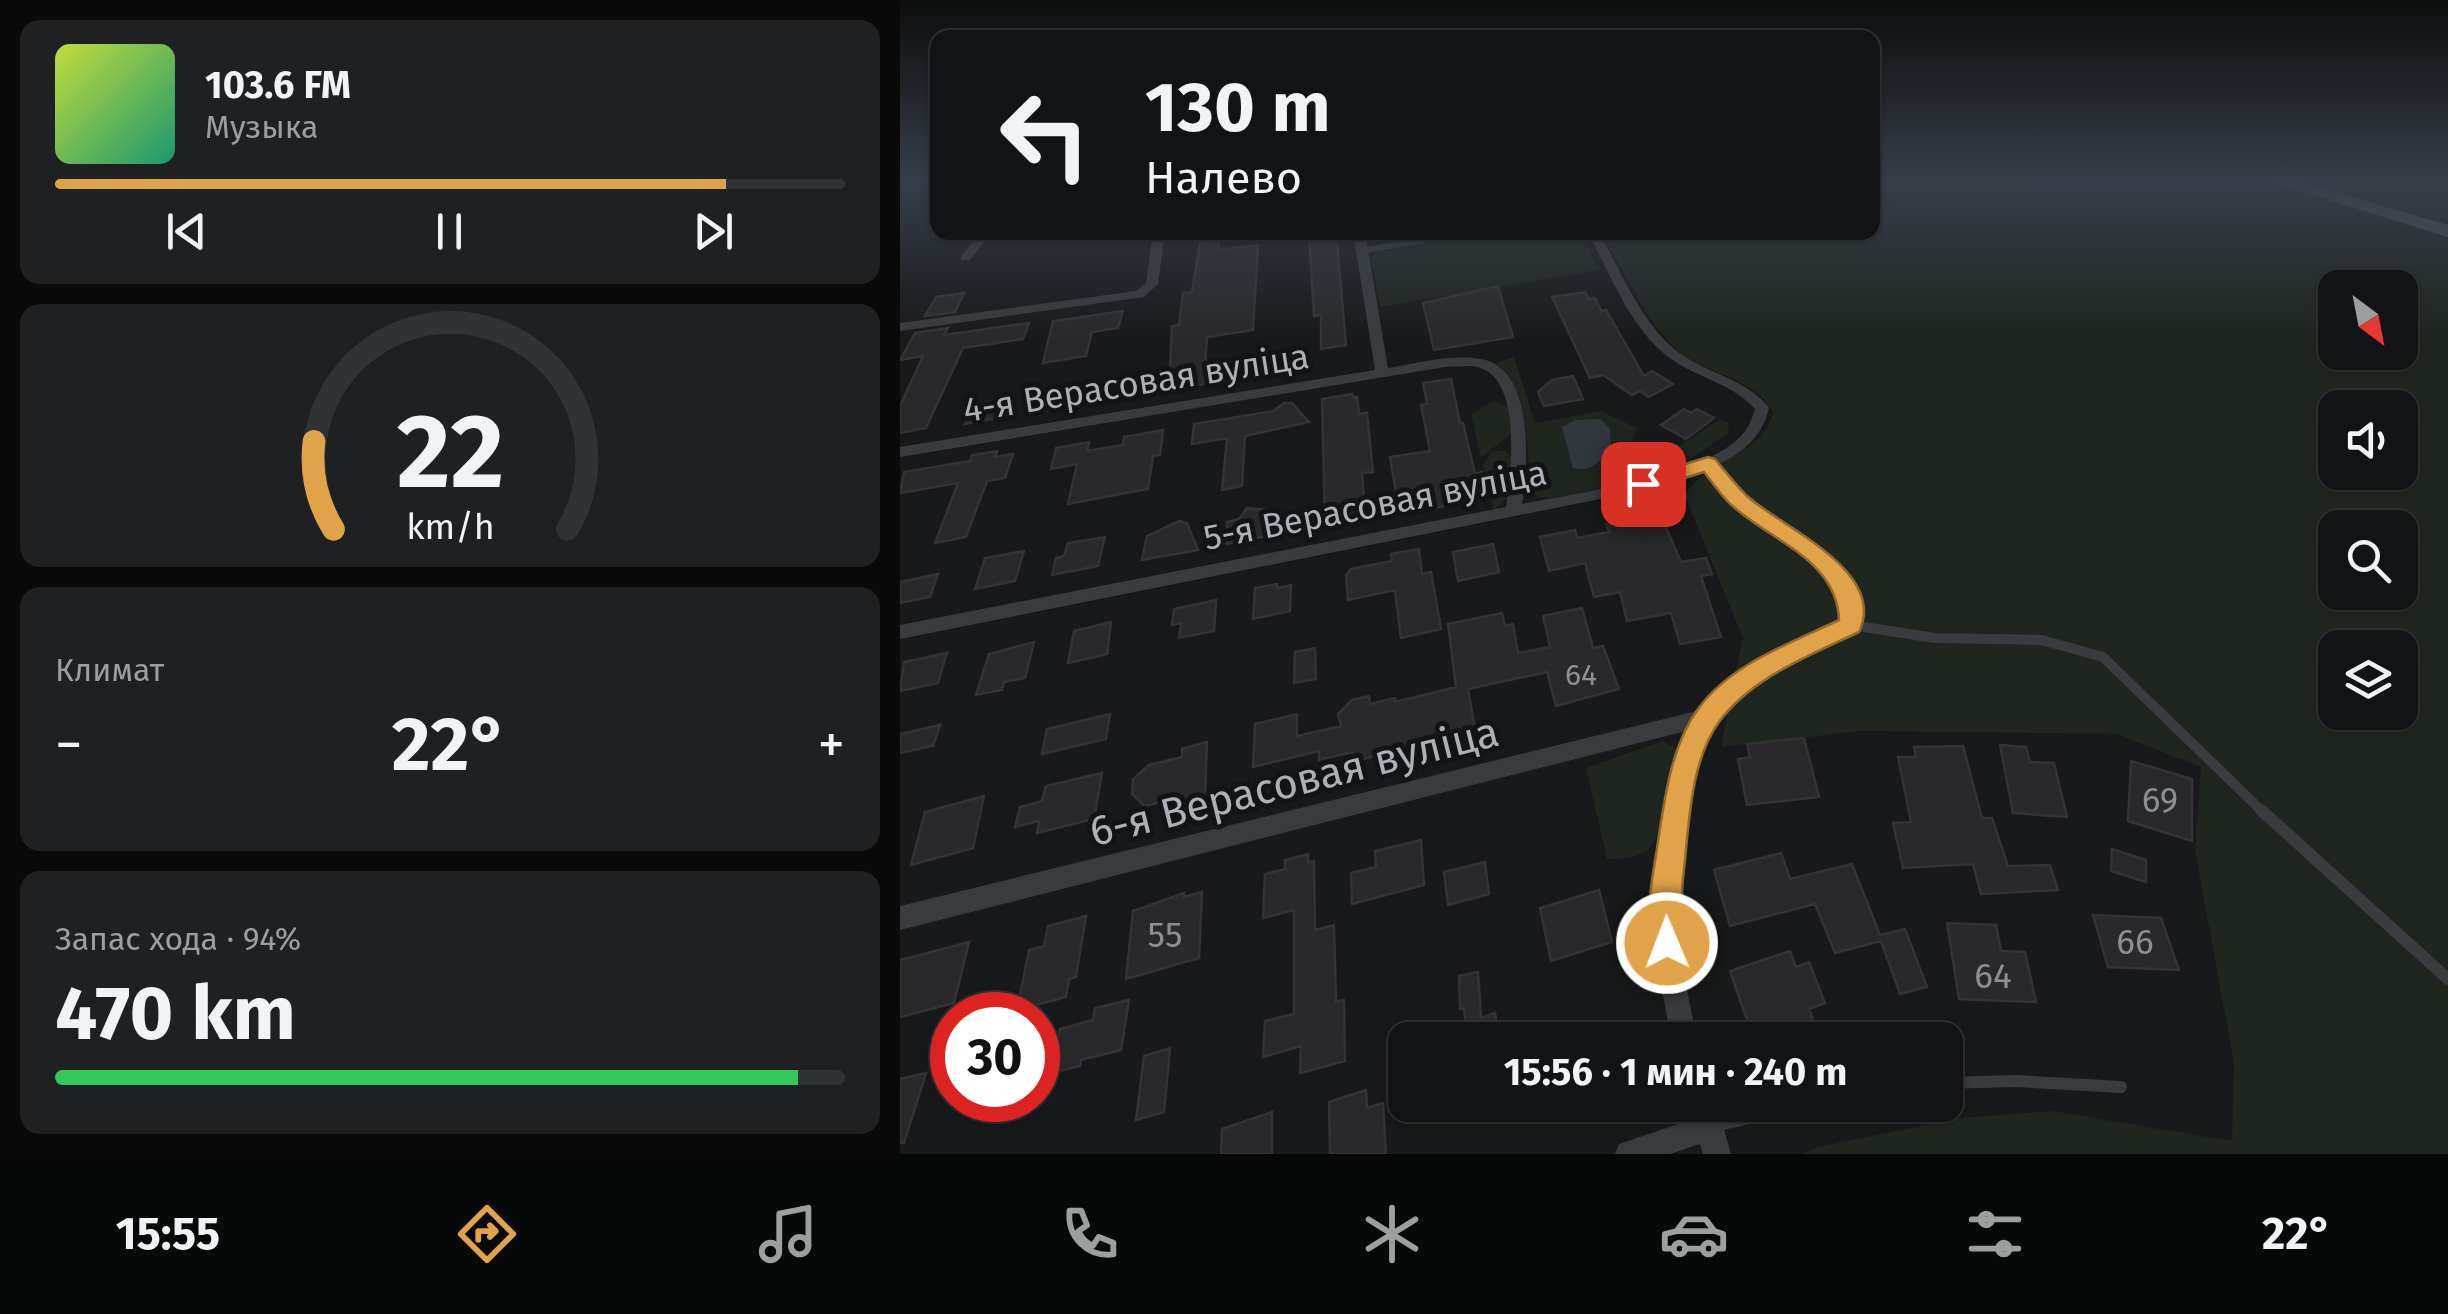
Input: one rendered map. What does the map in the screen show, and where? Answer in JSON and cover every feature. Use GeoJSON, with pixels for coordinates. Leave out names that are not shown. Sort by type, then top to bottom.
{"type":"FeatureCollection","features":[{"type":"Feature","properties":{"kind":"street"},"geometry":{"type":"LineString","coordinates":[[966,258],[981,240]]}},
{"type":"Feature","properties":{"kind":"street"},"geometry":{"type":"LineString","coordinates":[[900,328],[1104,301],[1148,289],[1157,240]]}},
{"type":"Feature","properties":{"kind":"street"},"geometry":{"type":"LineString","coordinates":[[1360,240],[1382,372]]}},
{"type":"Feature","properties":{"kind":"street","name":"5-я Верасовая вуліца"},"geometry":{"type":"LineString","coordinates":[[900,632],[1610,492],[1708,463],[1738,448],[1754,434],[1762,420],[1762,408],[1744,390],[1670,352],[1648,324],[1597,240]]}},
{"type":"Feature","properties":{"kind":"street","name":"4-я Верасовая вуліца"},"geometry":{"type":"LineString","coordinates":[[900,452],[1445,362],[1488,366],[1506,385],[1520,438],[1513,511]]}},
{"type":"Feature","properties":{"kind":"street"},"geometry":{"type":"LineString","coordinates":[[1681,1022],[1664,901],[1686,768],[1707,717],[1733,690],[1773,662],[1851,625],[1846,589],[1828,566],[1805,544],[1740,502],[1708,463]]}},
{"type":"Feature","properties":{"kind":"street","name":"6-я Верасовая вуліца"},"geometry":{"type":"LineString","coordinates":[[900,918],[1707,717]]}},
{"type":"Feature","properties":{"kind":"street"},"geometry":{"type":"LineString","coordinates":[[1629,1154],[1710,1128]]}},
{"type":"Feature","properties":{"kind":"lane"},"geometry":{"type":"LineString","coordinates":[[1361,251],[1424,240]]}},
{"type":"Feature","properties":{"kind":"lane"},"geometry":{"type":"LineString","coordinates":[[1851,625],[1936,638],[2052,639],[2080,645],[2103,656],[2312,859],[2448,979]]}},
{"type":"Feature","properties":{"kind":"lane"},"geometry":{"type":"LineString","coordinates":[[1963,1082],[2016,1081],[2121,1087]]}},
{"type":"Feature","properties":{"kind":"lane"},"geometry":{"type":"LineString","coordinates":[[1710,1128],[1736,1122]]}},
{"type":"Feature","properties":{"kind":"shaded area"},"geometry":{"type":"Polygon","coordinates":[[[1880,233],[2448,235],[2448,1154],[1804,1154],[1814,1148],[1939,1122],[1963,1122],[1963,1118],[2052,1111],[2232,1141],[2234,1063],[2195,851],[2201,767],[2117,734],[1861,731],[1721,747],[1743,638],[1684,494],[1705,473],[1763,434],[1773,413],[1756,392],[1694,362],[1659,331],[1606,240],[1880,240],[1880,233]]]}},
{"type":"Feature","properties":{"kind":"shaded area"},"geometry":{"type":"Polygon","coordinates":[[[1446,240],[1583,240],[1598,270],[1380,307],[1371,257],[1375,252],[1446,240]]]}},
{"type":"Feature","properties":{"kind":"shaded area"},"geometry":{"type":"Polygon","coordinates":[[[1514,357],[1535,423],[1601,411],[1637,428],[1622,466],[1666,455],[1720,419],[1729,423],[1728,433],[1685,463],[1627,482],[1628,485],[1537,497],[1528,487],[1527,437],[1520,406],[1496,363],[1514,357]]]}},
{"type":"Feature","properties":{"kind":"shaded area"},"geometry":{"type":"Polygon","coordinates":[[[1495,400],[1508,408],[1512,433],[1481,458],[1471,414],[1495,400]]]}},
{"type":"Feature","properties":{"kind":"shaded area"},"geometry":{"type":"Polygon","coordinates":[[[1600,419],[1610,429],[1611,446],[1591,467],[1573,468],[1562,427],[1575,420],[1600,419]]]}},
{"type":"Feature","properties":{"kind":"shaded area"},"geometry":{"type":"Polygon","coordinates":[[[1492,451],[1505,451],[1512,457],[1508,497],[1497,508],[1497,523],[1483,465],[1492,451]]]}},
{"type":"Feature","properties":{"kind":"shaded area"},"geometry":{"type":"Polygon","coordinates":[[[1662,741],[1676,748],[1677,757],[1675,783],[1657,838],[1642,853],[1607,859],[1586,768],[1662,741]]]}},
{"type":"Feature","properties":{"kind":"building"},"geometry":{"type":"Polygon","coordinates":[[[1219,240],[1218,250],[1258,245],[1253,330],[1207,337],[1204,384],[1169,390],[1172,326],[1179,325],[1183,293],[1192,292],[1200,243],[1219,240]]]}},
{"type":"Feature","properties":{"kind":"building"},"geometry":{"type":"Polygon","coordinates":[[[1309,240],[1337,240],[1346,345],[1321,349],[1321,315],[1314,316],[1309,240]]]}},
{"type":"Feature","properties":{"kind":"building"},"geometry":{"type":"Polygon","coordinates":[[[1498,286],[1513,337],[1434,350],[1423,303],[1498,286]]]}},
{"type":"Feature","properties":{"kind":"building"},"geometry":{"type":"Polygon","coordinates":[[[1585,292],[1589,299],[1595,298],[1601,311],[1606,310],[1644,376],[1652,371],[1673,384],[1649,397],[1640,391],[1632,395],[1603,375],[1590,378],[1552,297],[1585,292]]]}},
{"type":"Feature","properties":{"kind":"building"},"geometry":{"type":"Polygon","coordinates":[[[964,293],[955,312],[925,316],[936,297],[964,293]]]}},
{"type":"Feature","properties":{"kind":"building"},"geometry":{"type":"Polygon","coordinates":[[[1123,311],[1118,328],[1092,332],[1086,356],[1043,363],[1053,321],[1123,311]]]}},
{"type":"Feature","properties":{"kind":"building"},"geometry":{"type":"Polygon","coordinates":[[[1029,323],[1023,339],[963,348],[926,428],[900,433],[900,406],[923,356],[900,360],[915,333],[948,328],[944,335],[1029,323]]]}},
{"type":"Feature","properties":{"kind":"building"},"geometry":{"type":"Polygon","coordinates":[[[1573,376],[1583,399],[1544,406],[1538,392],[1552,380],[1573,376]]]}},
{"type":"Feature","properties":{"kind":"building"},"geometry":{"type":"Polygon","coordinates":[[[1451,379],[1475,474],[1482,472],[1488,497],[1400,515],[1390,457],[1430,451],[1421,405],[1427,404],[1423,383],[1451,379]]]}},
{"type":"Feature","properties":{"kind":"building"},"geometry":{"type":"Polygon","coordinates":[[[1074,388],[1071,406],[1032,414],[1036,395],[1074,388]]]}},
{"type":"Feature","properties":{"kind":"building"},"geometry":{"type":"Polygon","coordinates":[[[1352,394],[1357,397],[1359,414],[1367,413],[1373,472],[1362,473],[1365,517],[1325,525],[1322,399],[1352,394]]]}},
{"type":"Feature","properties":{"kind":"building"},"geometry":{"type":"Polygon","coordinates":[[[1004,399],[998,418],[965,424],[971,405],[1004,399]]]}},
{"type":"Feature","properties":{"kind":"building"},"geometry":{"type":"Polygon","coordinates":[[[1284,403],[1292,403],[1309,422],[1245,436],[1242,486],[1222,490],[1227,438],[1192,444],[1194,424],[1273,411],[1284,403]]]}},
{"type":"Feature","properties":{"kind":"building"},"geometry":{"type":"Polygon","coordinates":[[[1684,409],[1691,413],[1697,409],[1714,418],[1686,439],[1661,425],[1684,409]]]}},
{"type":"Feature","properties":{"kind":"building"},"geometry":{"type":"Polygon","coordinates":[[[1163,430],[1160,455],[1153,456],[1148,489],[1068,504],[1077,464],[1051,469],[1056,448],[1089,442],[1087,451],[1123,445],[1124,437],[1163,430]]]}},
{"type":"Feature","properties":{"kind":"building"},"geometry":{"type":"Polygon","coordinates":[[[997,451],[995,457],[1013,454],[1005,478],[987,481],[966,537],[935,543],[958,483],[900,493],[904,472],[970,461],[972,455],[997,451]]]}},
{"type":"Feature","properties":{"kind":"building"},"geometry":{"type":"Polygon","coordinates":[[[1247,508],[1266,510],[1266,536],[1226,544],[1227,522],[1239,519],[1247,508]]]}},
{"type":"Feature","properties":{"kind":"building"},"geometry":{"type":"Polygon","coordinates":[[[1649,514],[1651,520],[1662,518],[1681,562],[1706,558],[1712,574],[1701,576],[1721,637],[1680,644],[1671,613],[1627,621],[1620,592],[1594,597],[1585,563],[1549,571],[1540,537],[1575,530],[1577,538],[1609,532],[1606,524],[1649,514]]]}},
{"type":"Feature","properties":{"kind":"building"},"geometry":{"type":"Polygon","coordinates":[[[1179,521],[1187,523],[1198,550],[1142,560],[1147,536],[1179,521]]]}},
{"type":"Feature","properties":{"kind":"building"},"geometry":{"type":"Polygon","coordinates":[[[1105,537],[1098,566],[1052,575],[1056,558],[1064,556],[1068,543],[1105,537]]]}},
{"type":"Feature","properties":{"kind":"building"},"geometry":{"type":"Polygon","coordinates":[[[1493,544],[1499,572],[1458,581],[1453,552],[1493,544]]]}},
{"type":"Feature","properties":{"kind":"building"},"geometry":{"type":"Polygon","coordinates":[[[1419,549],[1422,574],[1431,572],[1441,629],[1401,638],[1395,590],[1348,600],[1346,575],[1351,569],[1392,561],[1391,554],[1419,549]]]}},
{"type":"Feature","properties":{"kind":"building"},"geometry":{"type":"Polygon","coordinates":[[[1024,551],[1015,581],[975,589],[985,558],[1024,551]]]}},
{"type":"Feature","properties":{"kind":"building"},"geometry":{"type":"Polygon","coordinates":[[[938,574],[930,597],[900,603],[900,582],[938,574]]]}},
{"type":"Feature","properties":{"kind":"building"},"geometry":{"type":"Polygon","coordinates":[[[1277,584],[1277,588],[1291,585],[1290,611],[1253,619],[1255,588],[1277,584]]]}},
{"type":"Feature","properties":{"kind":"building"},"geometry":{"type":"Polygon","coordinates":[[[1216,600],[1214,631],[1179,638],[1181,623],[1172,625],[1174,609],[1216,600]]]}},
{"type":"Feature","properties":{"kind":"building"},"geometry":{"type":"Polygon","coordinates":[[[1582,608],[1593,648],[1603,646],[1619,689],[1556,706],[1547,672],[1468,689],[1475,729],[1352,762],[1352,752],[1319,760],[1319,751],[1253,767],[1255,724],[1297,714],[1297,736],[1341,726],[1338,714],[1352,700],[1369,696],[1370,704],[1395,698],[1395,702],[1456,687],[1448,624],[1502,613],[1505,626],[1513,624],[1518,653],[1550,647],[1543,616],[1582,608]]]}},
{"type":"Feature","properties":{"kind":"building"},"geometry":{"type":"Polygon","coordinates":[[[1111,622],[1107,654],[1068,663],[1074,631],[1111,622]]]}},
{"type":"Feature","properties":{"kind":"building"},"geometry":{"type":"Polygon","coordinates":[[[1034,642],[1025,678],[1004,682],[1002,690],[976,695],[989,654],[1034,642]]]}},
{"type":"Feature","properties":{"kind":"building"},"geometry":{"type":"Polygon","coordinates":[[[1315,648],[1316,679],[1294,683],[1295,652],[1315,648]]]}},
{"type":"Feature","properties":{"kind":"building"},"geometry":{"type":"Polygon","coordinates":[[[947,653],[938,683],[900,691],[904,662],[947,653]]]}},
{"type":"Feature","properties":{"kind":"building"},"geometry":{"type":"Polygon","coordinates":[[[1110,714],[1106,739],[1042,754],[1047,729],[1110,714]]]}},
{"type":"Feature","properties":{"kind":"building"},"geometry":{"type":"Polygon","coordinates":[[[940,725],[933,746],[900,753],[900,734],[940,725]]]}},
{"type":"Feature","properties":{"kind":"building"},"geometry":{"type":"Polygon","coordinates":[[[1804,738],[1819,797],[1747,805],[1738,759],[1750,757],[1747,744],[1804,738]]]}},
{"type":"Feature","properties":{"kind":"building"},"geometry":{"type":"Polygon","coordinates":[[[1207,742],[1205,799],[1175,806],[1176,798],[1145,806],[1132,794],[1133,779],[1149,765],[1182,757],[1182,749],[1207,742]]]}},
{"type":"Feature","properties":{"kind":"building"},"geometry":{"type":"Polygon","coordinates":[[[2000,745],[2026,747],[2030,762],[2054,763],[2067,817],[2013,813],[2000,745]]]}},
{"type":"Feature","properties":{"kind":"building"},"geometry":{"type":"Polygon","coordinates":[[[1963,746],[1982,818],[1992,818],[2008,866],[2050,865],[2058,890],[1981,894],[1973,864],[1903,868],[1893,823],[1911,822],[1898,757],[1916,757],[1914,747],[1963,746]]]}},
{"type":"Feature","properties":{"kind":"building"},"geometry":{"type":"Polygon","coordinates":[[[2131,761],[2192,779],[2192,841],[2128,821],[2131,761]]]}},
{"type":"Feature","properties":{"kind":"building"},"geometry":{"type":"Polygon","coordinates":[[[1102,773],[1094,819],[1037,833],[1039,821],[1015,827],[1020,807],[1042,801],[1046,786],[1102,773]]]}},
{"type":"Feature","properties":{"kind":"building"},"geometry":{"type":"Polygon","coordinates":[[[984,796],[973,848],[911,865],[925,812],[984,796]]]}},
{"type":"Feature","properties":{"kind":"building"},"geometry":{"type":"Polygon","coordinates":[[[1421,840],[1424,885],[1352,904],[1351,873],[1376,867],[1375,851],[1421,840]]]}},
{"type":"Feature","properties":{"kind":"building"},"geometry":{"type":"Polygon","coordinates":[[[2112,849],[2146,860],[2146,882],[2111,871],[2112,849]]]}},
{"type":"Feature","properties":{"kind":"building"},"geometry":{"type":"Polygon","coordinates":[[[1781,853],[1790,879],[1852,864],[1880,935],[1905,929],[1927,987],[1900,994],[1881,941],[1835,953],[1815,904],[1730,926],[1714,870],[1781,853]]]}},
{"type":"Feature","properties":{"kind":"building"},"geometry":{"type":"Polygon","coordinates":[[[1308,854],[1308,862],[1314,861],[1315,930],[1334,925],[1336,1002],[1344,1000],[1345,1061],[1300,1073],[1301,1046],[1263,1057],[1265,1021],[1294,1014],[1294,910],[1263,918],[1265,874],[1285,869],[1285,860],[1308,854]]]}},
{"type":"Feature","properties":{"kind":"building"},"geometry":{"type":"Polygon","coordinates":[[[1485,862],[1489,894],[1448,905],[1444,872],[1485,862]]]}},
{"type":"Feature","properties":{"kind":"building"},"geometry":{"type":"Polygon","coordinates":[[[1599,890],[1612,942],[1551,961],[1540,908],[1599,890]]]}},
{"type":"Feature","properties":{"kind":"building"},"geometry":{"type":"Polygon","coordinates":[[[1202,892],[1199,958],[1126,979],[1133,911],[1184,893],[1184,897],[1202,892]]]}},
{"type":"Feature","properties":{"kind":"building"},"geometry":{"type":"Polygon","coordinates":[[[2093,915],[2161,918],[2179,970],[2108,967],[2093,915]]]}},
{"type":"Feature","properties":{"kind":"building"},"geometry":{"type":"Polygon","coordinates":[[[1086,916],[1076,977],[1069,979],[1066,997],[1060,999],[1060,992],[1021,992],[1029,950],[1044,946],[1048,926],[1086,916]]]}},
{"type":"Feature","properties":{"kind":"building"},"geometry":{"type":"Polygon","coordinates":[[[1947,923],[1996,925],[2001,951],[2025,952],[2036,1002],[1959,999],[1947,923]]]}},
{"type":"Feature","properties":{"kind":"building"},"geometry":{"type":"Polygon","coordinates":[[[969,942],[957,992],[930,992],[930,1009],[900,1017],[900,960],[969,942]]]}},
{"type":"Feature","properties":{"kind":"building"},"geometry":{"type":"Polygon","coordinates":[[[1790,951],[1796,967],[1809,962],[1825,1003],[1809,1009],[1813,1020],[1807,1022],[1748,1022],[1730,971],[1790,951]]]}},
{"type":"Feature","properties":{"kind":"building"},"geometry":{"type":"Polygon","coordinates":[[[1478,972],[1481,1018],[1495,1013],[1496,1022],[1466,1022],[1464,1008],[1460,1009],[1459,976],[1478,972]]]}},
{"type":"Feature","properties":{"kind":"building"},"geometry":{"type":"Polygon","coordinates":[[[1129,1000],[1121,1050],[1081,1060],[1080,1066],[1060,1071],[1060,1029],[1093,1020],[1095,1008],[1129,1000]]]}},
{"type":"Feature","properties":{"kind":"building"},"geometry":{"type":"Polygon","coordinates":[[[1170,1048],[1164,1112],[1136,1120],[1144,1056],[1170,1048]]]}},
{"type":"Feature","properties":{"kind":"building"},"geometry":{"type":"Polygon","coordinates":[[[926,1073],[904,1143],[900,1143],[900,1079],[926,1073]]]}},
{"type":"Feature","properties":{"kind":"building"},"geometry":{"type":"Polygon","coordinates":[[[1366,1090],[1367,1108],[1383,1103],[1386,1154],[1330,1154],[1329,1102],[1366,1090]]]}},
{"type":"Feature","properties":{"kind":"building"},"geometry":{"type":"Polygon","coordinates":[[[1272,1112],[1272,1154],[1221,1154],[1222,1129],[1272,1112]]]}},
{"type":"Feature","properties":{"kind":"route"},"geometry":{"type":"LineString","coordinates":[[1643,484],[1708,463],[1740,502],[1817,554],[1846,589],[1850,605],[1851,625],[1773,662],[1733,690],[1707,717],[1686,768],[1676,819],[1664,901],[1667,943]]}}]}
